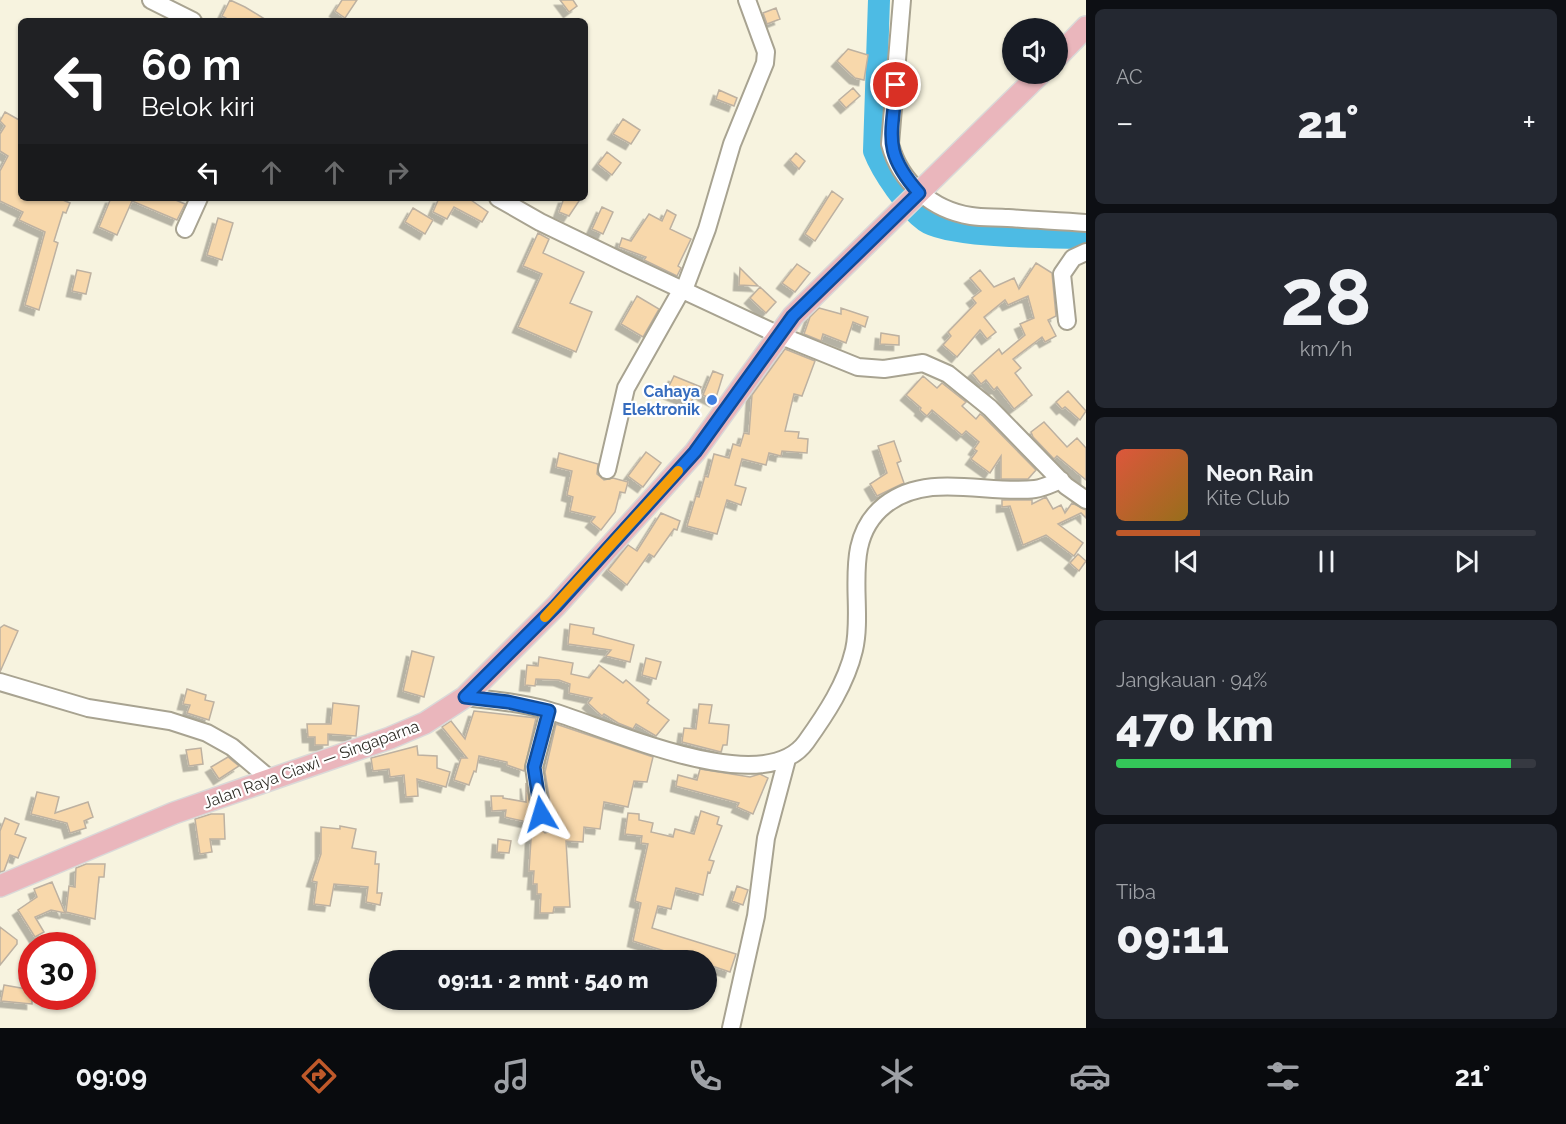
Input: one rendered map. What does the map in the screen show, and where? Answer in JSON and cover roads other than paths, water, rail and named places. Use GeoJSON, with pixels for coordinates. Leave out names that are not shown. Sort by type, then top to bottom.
{"type":"FeatureCollection","features":[{"type":"Feature","properties":{"kind":"main road"},"geometry":{"type":"LineString","coordinates":[[1068,46],[1086,27]]}},
{"type":"Feature","properties":{"kind":"main road","name":"Jalan Raya Ciawi — Singaparna"},"geometry":{"type":"LineString","coordinates":[[0,886],[174,813],[390,738],[425,723],[465,697],[556,606],[695,452],[793,316],[1030,84]]}},
{"type":"Feature","properties":{"kind":"street"},"geometry":{"type":"LineString","coordinates":[[151,0],[180,18]]}},
{"type":"Feature","properties":{"kind":"street"},"geometry":{"type":"LineString","coordinates":[[607,470],[626,388],[683,289],[707,229],[732,144],[765,63],[766,52],[747,0]]}},
{"type":"Feature","properties":{"kind":"street"},"geometry":{"type":"LineString","coordinates":[[902,0],[890,144],[912,201],[971,216],[1086,223]]}},
{"type":"Feature","properties":{"kind":"street"},"geometry":{"type":"LineString","coordinates":[[185,229],[198,201]]}},
{"type":"Feature","properties":{"kind":"street"},"geometry":{"type":"LineString","coordinates":[[503,201],[540,222],[779,334],[858,367],[884,369],[923,363],[948,374],[990,408],[1061,480],[1086,500]]}},
{"type":"Feature","properties":{"kind":"street"},"geometry":{"type":"LineString","coordinates":[[1067,321],[1066,302],[1061,287],[1062,274],[1069,261],[1086,252]]}},
{"type":"Feature","properties":{"kind":"street"},"geometry":{"type":"LineString","coordinates":[[465,697],[508,702],[549,711],[671,752],[738,766],[787,759],[804,745],[836,699],[854,650],[857,551],[868,526],[884,505],[907,492],[957,486],[1036,489],[1061,480]]}},
{"type":"Feature","properties":{"kind":"street"},"geometry":{"type":"LineString","coordinates":[[0,682],[88,708],[170,721],[207,733],[232,747],[270,779]]}},
{"type":"Feature","properties":{"kind":"street"},"geometry":{"type":"LineString","coordinates":[[549,711],[534,767],[541,814],[549,823]]}},
{"type":"Feature","properties":{"kind":"street"},"geometry":{"type":"LineString","coordinates":[[731,1028],[756,916],[766,838],[787,759]]}},
{"type":"Feature","properties":{"kind":"waterway"},"geometry":{"type":"LineString","coordinates":[[879,0],[874,151],[903,199],[925,221],[937,227],[955,231],[1002,236],[1086,238]]}},
{"type":"Feature","properties":{"kind":"place","name":"Cahaya Elektronik"},"geometry":{"type":"Point","coordinates":[712,400]}}]}
